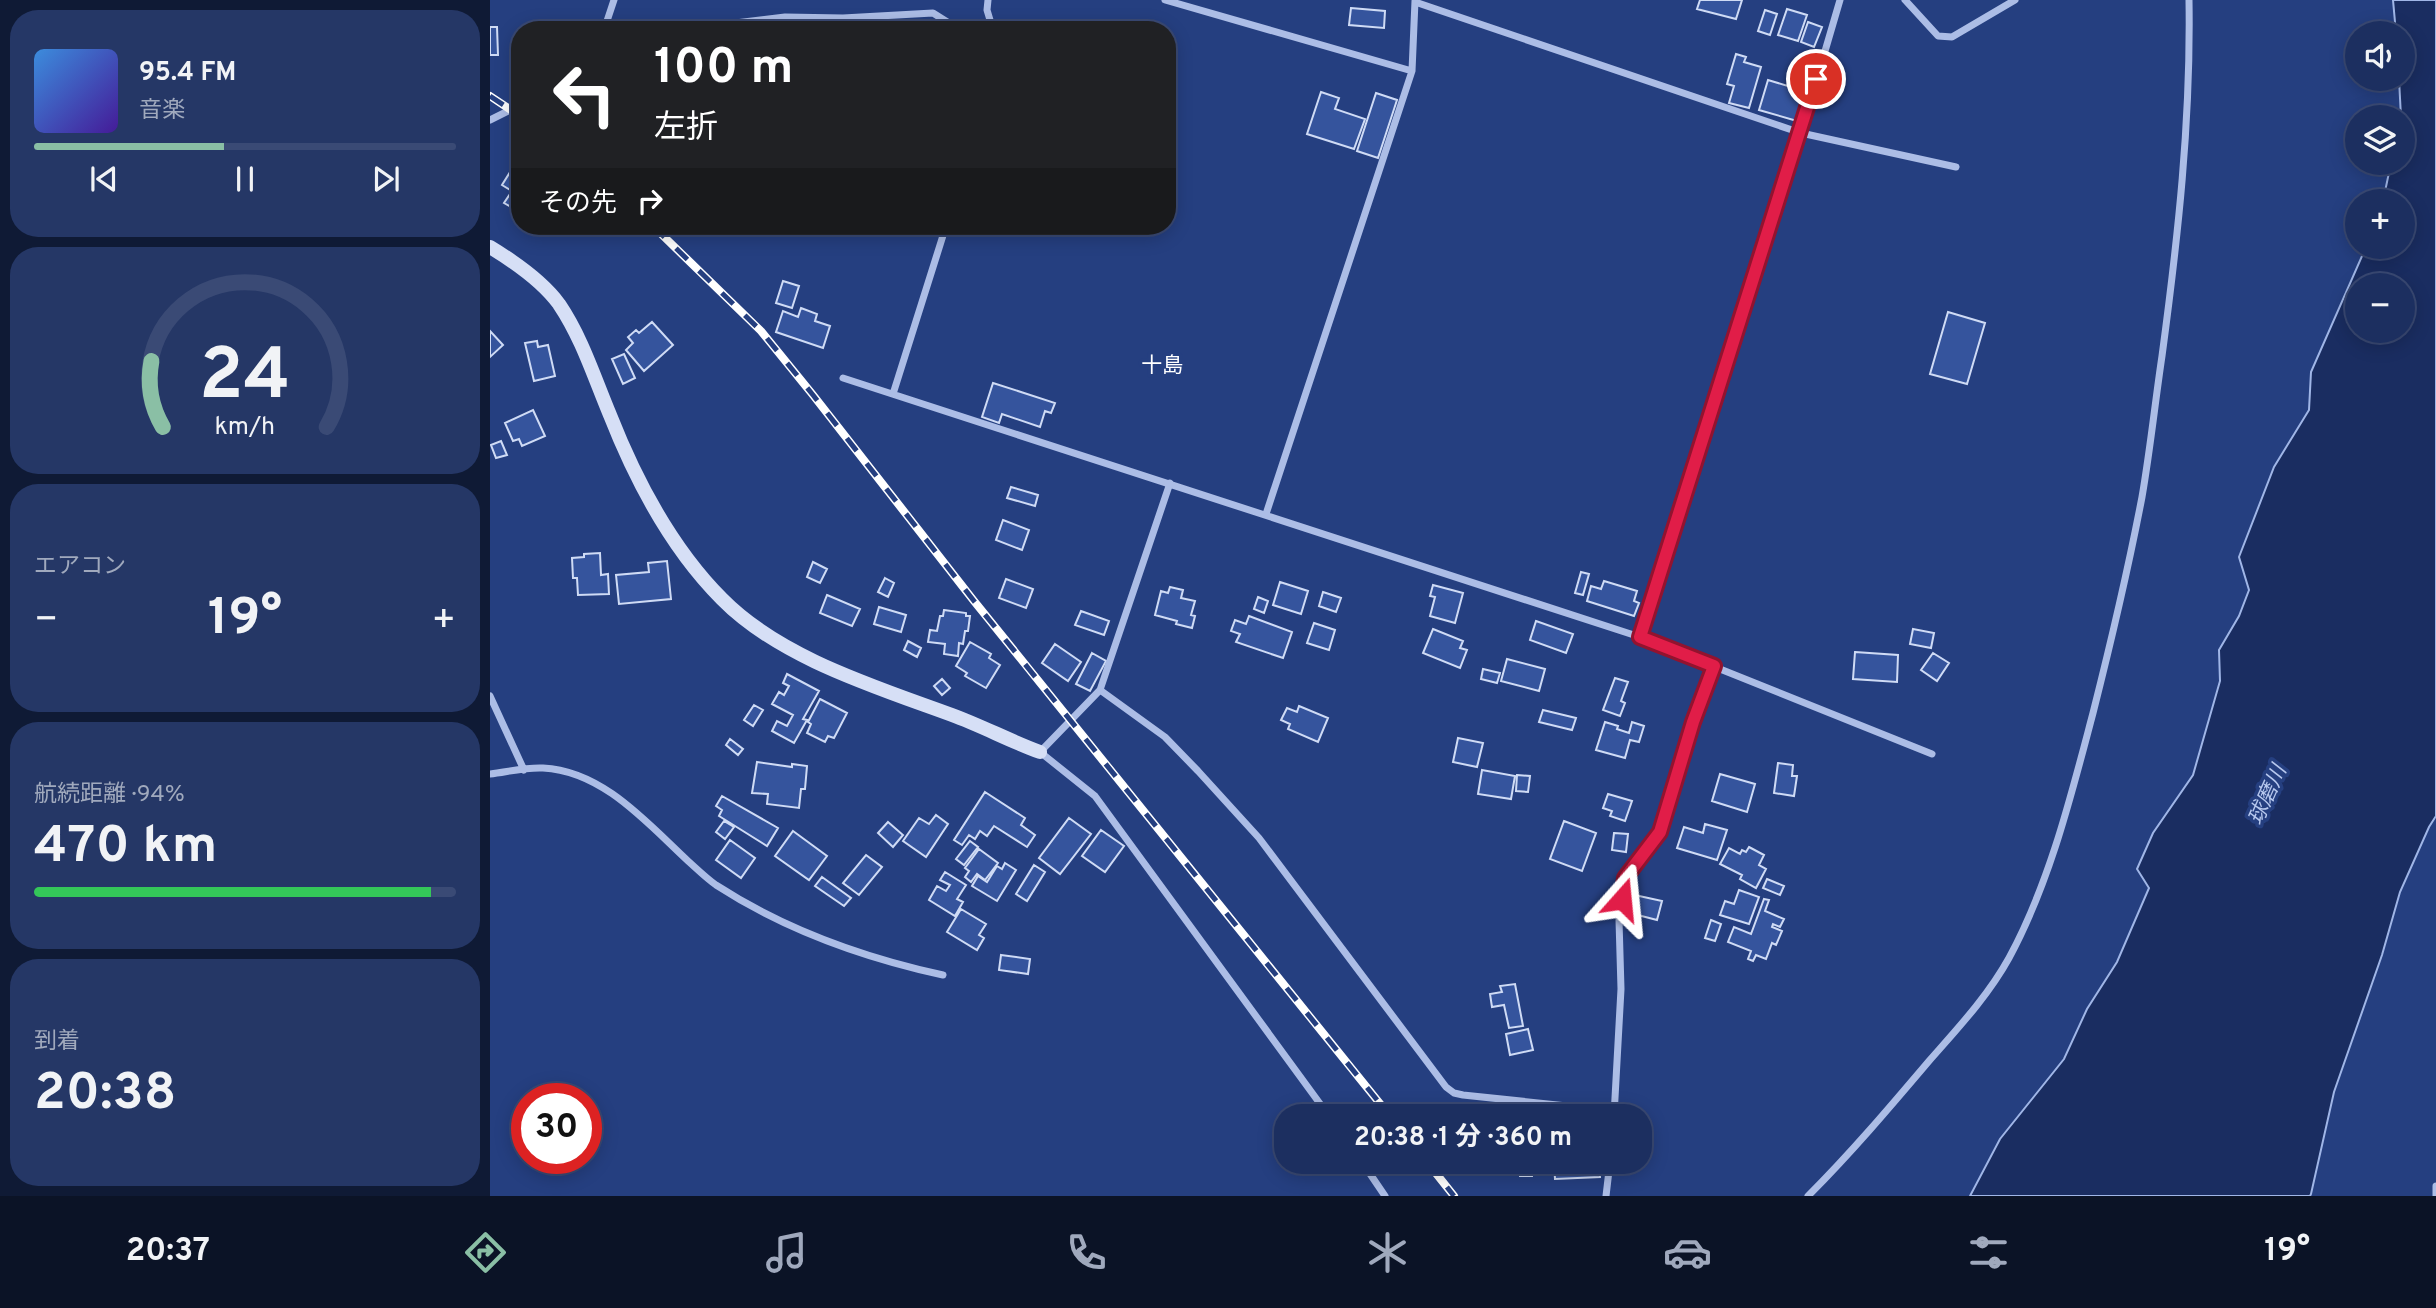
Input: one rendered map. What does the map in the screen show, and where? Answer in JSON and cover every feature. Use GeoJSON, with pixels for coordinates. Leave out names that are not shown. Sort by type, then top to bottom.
{"type":"FeatureCollection","features":[{"type":"Feature","properties":{"kind":"street"},"geometry":{"type":"LineString","coordinates":[[607,21],[614,0]]}},
{"type":"Feature","properties":{"kind":"street"},"geometry":{"type":"LineString","coordinates":[[988,0],[990,21]]}},
{"type":"Feature","properties":{"kind":"street"},"geometry":{"type":"LineString","coordinates":[[1165,0],[1412,71]]}},
{"type":"Feature","properties":{"kind":"street"},"geometry":{"type":"LineString","coordinates":[[1640,637],[1801,132],[1840,0]]}},
{"type":"Feature","properties":{"kind":"street"},"geometry":{"type":"LineString","coordinates":[[1905,0],[1938,36],[1952,37],[2015,0]]}},
{"type":"Feature","properties":{"kind":"street"},"geometry":{"type":"LineString","coordinates":[[1808,1196],[1847,1156],[1980,1001],[2007,962],[2046,874],[2071,796],[2112,638],[2142,496],[2176,257],[2187,131],[2189,0]]}},
{"type":"Feature","properties":{"kind":"street"},"geometry":{"type":"LineString","coordinates":[[1266,514],[1412,71],[1415,1],[1801,132],[1956,167]]}},
{"type":"Feature","properties":{"kind":"street"},"geometry":{"type":"LineString","coordinates":[[758,21],[933,13],[946,21]]}},
{"type":"Feature","properties":{"kind":"street"},"geometry":{"type":"LineString","coordinates":[[490,120],[511,110]]}},
{"type":"Feature","properties":{"kind":"street"},"geometry":{"type":"LineString","coordinates":[[892,394],[943,235]]}},
{"type":"Feature","properties":{"kind":"street"},"geometry":{"type":"LineString","coordinates":[[490,247],[517,264],[558,302],[586,353],[610,416],[640,482],[674,540],[723,601],[764,632],[827,667],[1040,752],[1095,796],[1320,1104]]}},
{"type":"Feature","properties":{"kind":"street"},"geometry":{"type":"LineString","coordinates":[[843,378],[1640,637],[1932,754]]}},
{"type":"Feature","properties":{"kind":"street"},"geometry":{"type":"LineString","coordinates":[[1040,752],[1100,690],[1170,483]]}},
{"type":"Feature","properties":{"kind":"street"},"geometry":{"type":"LineString","coordinates":[[1615,1104],[1621,989],[1619,920],[1625,878],[1660,832],[1693,722],[1714,666]]}},
{"type":"Feature","properties":{"kind":"street"},"geometry":{"type":"LineString","coordinates":[[1100,690],[1164,737],[1259,838],[1446,1087],[1463,1095],[1535,1104]]}},
{"type":"Feature","properties":{"kind":"street"},"geometry":{"type":"LineString","coordinates":[[490,696],[524,770]]}},
{"type":"Feature","properties":{"kind":"street"},"geometry":{"type":"LineString","coordinates":[[490,774],[543,768],[585,777],[626,803],[714,884],[766,914],[829,941],[902,966],[943,975]]}},
{"type":"Feature","properties":{"kind":"street"},"geometry":{"type":"LineString","coordinates":[[1370,1174],[1385,1196]]}},
{"type":"Feature","properties":{"kind":"street"},"geometry":{"type":"LineString","coordinates":[[1606,1196],[1609,1174]]}},
{"type":"Feature","properties":{"kind":"street"},"geometry":{"type":"LineString","coordinates":[[2435,1196],[2436,1186]]}},
{"type":"Feature","properties":{"kind":"water","name":"球磨川"},"geometry":{"type":"Polygon","coordinates":[[[2393,0],[2436,0],[2436,816],[2400,892],[2382,955],[2334,1092],[2311,1194],[1970,1196],[2000,1139],[2064,1059],[2087,1009],[2117,962],[2149,888],[2137,869],[2153,833],[2193,775],[2220,681],[2219,650],[2239,616],[2249,590],[2239,557],[2274,467],[2309,410],[2311,372],[2345,295],[2345,343],[2415,343],[2415,273],[2355,273],[2361,259],[2415,259],[2415,189],[2386,189],[2388,175],[2415,175],[2415,105],[2400,105],[2400,91],[2415,91],[2415,21],[2395,21],[2393,0]]]}},
{"type":"Feature","properties":{"kind":"building"},"geometry":{"type":"Polygon","coordinates":[[[1700,0],[1742,0],[1736,19],[1697,9],[1700,0]]]}},
{"type":"Feature","properties":{"kind":"building"},"geometry":{"type":"Polygon","coordinates":[[[1351,8],[1385,11],[1384,28],[1349,25],[1351,8]]]}},
{"type":"Feature","properties":{"kind":"building"},"geometry":{"type":"Polygon","coordinates":[[[1787,9],[1807,15],[1798,41],[1778,35],[1787,9]]]}},
{"type":"Feature","properties":{"kind":"building"},"geometry":{"type":"Polygon","coordinates":[[[1765,10],[1777,14],[1770,35],[1758,31],[1765,10]]]}},
{"type":"Feature","properties":{"kind":"building"},"geometry":{"type":"Polygon","coordinates":[[[1808,22],[1822,27],[1814,47],[1801,42],[1808,22]]]}},
{"type":"Feature","properties":{"kind":"building"},"geometry":{"type":"Polygon","coordinates":[[[490,27],[497,27],[498,55],[490,55],[490,27]]]}},
{"type":"Feature","properties":{"kind":"building"},"geometry":{"type":"Polygon","coordinates":[[[1736,54],[1746,57],[1744,62],[1761,67],[1749,108],[1729,103],[1734,86],[1727,84],[1736,54]]]}},
{"type":"Feature","properties":{"kind":"building"},"geometry":{"type":"Polygon","coordinates":[[[1794,77],[1808,82],[1797,121],[1759,110],[1768,80],[1791,87],[1794,77]]]}},
{"type":"Feature","properties":{"kind":"building"},"geometry":{"type":"Polygon","coordinates":[[[1321,92],[1339,98],[1335,109],[1365,119],[1354,149],[1307,134],[1321,92]]]}},
{"type":"Feature","properties":{"kind":"building"},"geometry":{"type":"Polygon","coordinates":[[[1376,93],[1397,100],[1378,158],[1357,151],[1376,93]]]}},
{"type":"Feature","properties":{"kind":"building"},"geometry":{"type":"Polygon","coordinates":[[[511,171],[511,190],[502,185],[511,171]]]}},
{"type":"Feature","properties":{"kind":"building"},"geometry":{"type":"Polygon","coordinates":[[[511,192],[511,207],[504,203],[511,192]]]}},
{"type":"Feature","properties":{"kind":"building"},"geometry":{"type":"Polygon","coordinates":[[[783,281],[799,286],[792,308],[776,303],[783,281]]]}},
{"type":"Feature","properties":{"kind":"building"},"geometry":{"type":"Polygon","coordinates":[[[801,308],[817,314],[815,321],[830,326],[823,348],[776,332],[783,311],[798,317],[801,308]]]}},
{"type":"Feature","properties":{"kind":"building"},"geometry":{"type":"Polygon","coordinates":[[[1948,312],[1985,323],[1967,384],[1930,374],[1948,312]]]}},
{"type":"Feature","properties":{"kind":"building"},"geometry":{"type":"Polygon","coordinates":[[[652,322],[673,345],[644,371],[626,350],[633,343],[628,337],[636,330],[639,333],[652,322]]]}},
{"type":"Feature","properties":{"kind":"building"},"geometry":{"type":"Polygon","coordinates":[[[490,331],[503,345],[490,357],[490,331]]]}},
{"type":"Feature","properties":{"kind":"building"},"geometry":{"type":"Polygon","coordinates":[[[537,341],[538,347],[548,345],[555,376],[534,381],[525,343],[537,341]]]}},
{"type":"Feature","properties":{"kind":"building"},"geometry":{"type":"Polygon","coordinates":[[[624,354],[635,378],[623,384],[612,359],[624,354]]]}},
{"type":"Feature","properties":{"kind":"building"},"geometry":{"type":"Polygon","coordinates":[[[993,383],[1055,403],[1051,413],[1045,411],[1040,427],[1002,414],[999,423],[982,417],[993,383]]]}},
{"type":"Feature","properties":{"kind":"building"},"geometry":{"type":"Polygon","coordinates":[[[533,410],[545,436],[522,446],[519,439],[513,441],[505,423],[533,410]]]}},
{"type":"Feature","properties":{"kind":"building"},"geometry":{"type":"Polygon","coordinates":[[[501,441],[507,455],[496,458],[491,445],[501,441]]]}},
{"type":"Feature","properties":{"kind":"building"},"geometry":{"type":"Polygon","coordinates":[[[1011,487],[1038,495],[1035,506],[1007,498],[1011,487]]]}},
{"type":"Feature","properties":{"kind":"building"},"geometry":{"type":"Polygon","coordinates":[[[1003,520],[1029,530],[1022,550],[996,540],[1003,520]]]}},
{"type":"Feature","properties":{"kind":"building"},"geometry":{"type":"Polygon","coordinates":[[[600,553],[601,575],[608,574],[609,594],[578,595],[577,578],[573,578],[572,558],[600,553]]]}},
{"type":"Feature","properties":{"kind":"building"},"geometry":{"type":"Polygon","coordinates":[[[667,561],[671,599],[619,604],[616,575],[649,572],[648,563],[667,561]]]}},
{"type":"Feature","properties":{"kind":"building"},"geometry":{"type":"Polygon","coordinates":[[[813,562],[827,569],[820,583],[807,577],[813,562]]]}},
{"type":"Feature","properties":{"kind":"building"},"geometry":{"type":"Polygon","coordinates":[[[1581,572],[1589,574],[1583,595],[1575,593],[1581,572]]]}},
{"type":"Feature","properties":{"kind":"building"},"geometry":{"type":"Polygon","coordinates":[[[885,578],[894,583],[888,597],[878,592],[885,578]]]}},
{"type":"Feature","properties":{"kind":"building"},"geometry":{"type":"Polygon","coordinates":[[[1006,579],[1033,589],[1026,608],[999,598],[1006,579]]]}},
{"type":"Feature","properties":{"kind":"building"},"geometry":{"type":"Polygon","coordinates":[[[1604,581],[1637,591],[1634,601],[1639,603],[1634,616],[1587,601],[1591,586],[1601,589],[1604,581]]]}},
{"type":"Feature","properties":{"kind":"building"},"geometry":{"type":"Polygon","coordinates":[[[1280,582],[1308,591],[1301,614],[1273,605],[1280,582]]]}},
{"type":"Feature","properties":{"kind":"building"},"geometry":{"type":"Polygon","coordinates":[[[1433,585],[1463,593],[1455,623],[1430,616],[1435,597],[1430,596],[1433,585]]]}},
{"type":"Feature","properties":{"kind":"building"},"geometry":{"type":"Polygon","coordinates":[[[1170,587],[1183,590],[1181,598],[1195,601],[1191,615],[1195,616],[1192,628],[1155,615],[1161,591],[1168,593],[1170,587]]]}},
{"type":"Feature","properties":{"kind":"building"},"geometry":{"type":"Polygon","coordinates":[[[1323,592],[1341,598],[1336,612],[1319,606],[1323,592]]]}},
{"type":"Feature","properties":{"kind":"building"},"geometry":{"type":"Polygon","coordinates":[[[827,595],[860,609],[852,626],[820,613],[827,595]]]}},
{"type":"Feature","properties":{"kind":"building"},"geometry":{"type":"Polygon","coordinates":[[[1258,597],[1268,601],[1264,613],[1254,609],[1258,597]]]}},
{"type":"Feature","properties":{"kind":"building"},"geometry":{"type":"Polygon","coordinates":[[[879,607],[906,615],[901,632],[874,624],[879,607]]]}},
{"type":"Feature","properties":{"kind":"building"},"geometry":{"type":"Polygon","coordinates":[[[944,610],[970,616],[963,644],[959,643],[958,656],[944,654],[945,644],[928,642],[930,630],[937,631],[944,610]]]}},
{"type":"Feature","properties":{"kind":"building"},"geometry":{"type":"Polygon","coordinates":[[[1081,611],[1109,621],[1104,635],[1075,625],[1081,611]]]}},
{"type":"Feature","properties":{"kind":"building"},"geometry":{"type":"Polygon","coordinates":[[[1249,616],[1292,632],[1283,658],[1236,642],[1240,634],[1231,631],[1235,620],[1246,624],[1249,616]]]}},
{"type":"Feature","properties":{"kind":"building"},"geometry":{"type":"Polygon","coordinates":[[[1536,621],[1573,634],[1566,653],[1530,640],[1536,621]]]}},
{"type":"Feature","properties":{"kind":"building"},"geometry":{"type":"Polygon","coordinates":[[[1314,623],[1335,630],[1329,650],[1307,643],[1314,623]]]}},
{"type":"Feature","properties":{"kind":"building"},"geometry":{"type":"Polygon","coordinates":[[[1433,629],[1463,641],[1460,648],[1467,650],[1460,668],[1423,653],[1433,629]]]}},
{"type":"Feature","properties":{"kind":"building"},"geometry":{"type":"Polygon","coordinates":[[[1913,629],[1934,633],[1931,648],[1910,644],[1913,629]]]}},
{"type":"Feature","properties":{"kind":"building"},"geometry":{"type":"Polygon","coordinates":[[[908,641],[921,648],[917,657],[904,650],[908,641]]]}},
{"type":"Feature","properties":{"kind":"building"},"geometry":{"type":"Polygon","coordinates":[[[970,642],[991,654],[989,658],[1000,665],[986,688],[965,676],[967,673],[956,666],[970,642]]]}},
{"type":"Feature","properties":{"kind":"building"},"geometry":{"type":"Polygon","coordinates":[[[1055,644],[1081,662],[1068,681],[1042,663],[1055,644]]]}},
{"type":"Feature","properties":{"kind":"building"},"geometry":{"type":"Polygon","coordinates":[[[1855,652],[1898,655],[1897,682],[1853,679],[1855,652]]]}},
{"type":"Feature","properties":{"kind":"building"},"geometry":{"type":"Polygon","coordinates":[[[1092,653],[1106,661],[1090,691],[1076,684],[1092,653]]]}},
{"type":"Feature","properties":{"kind":"building"},"geometry":{"type":"Polygon","coordinates":[[[1933,653],[1949,663],[1937,681],[1921,670],[1933,653]]]}},
{"type":"Feature","properties":{"kind":"building"},"geometry":{"type":"Polygon","coordinates":[[[1507,659],[1545,669],[1539,691],[1501,681],[1507,659]]]}},
{"type":"Feature","properties":{"kind":"building"},"geometry":{"type":"Polygon","coordinates":[[[1483,669],[1500,673],[1497,683],[1481,679],[1483,669]]]}},
{"type":"Feature","properties":{"kind":"building"},"geometry":{"type":"Polygon","coordinates":[[[787,674],[819,691],[803,719],[807,720],[794,743],[772,731],[777,721],[787,726],[793,715],[772,704],[779,692],[784,695],[789,686],[783,683],[787,674]]]}},
{"type":"Feature","properties":{"kind":"building"},"geometry":{"type":"Polygon","coordinates":[[[1615,678],[1628,682],[1621,701],[1625,703],[1620,716],[1603,710],[1615,678]]]}},
{"type":"Feature","properties":{"kind":"building"},"geometry":{"type":"Polygon","coordinates":[[[942,679],[950,688],[942,695],[934,686],[942,679]]]}},
{"type":"Feature","properties":{"kind":"building"},"geometry":{"type":"Polygon","coordinates":[[[820,699],[847,713],[834,738],[828,736],[825,742],[807,733],[811,724],[808,722],[820,699]]]}},
{"type":"Feature","properties":{"kind":"building"},"geometry":{"type":"Polygon","coordinates":[[[754,705],[763,710],[753,726],[744,720],[754,705]]]}},
{"type":"Feature","properties":{"kind":"building"},"geometry":{"type":"Polygon","coordinates":[[[1299,706],[1328,718],[1318,742],[1288,729],[1290,724],[1281,720],[1287,708],[1297,712],[1299,706]]]}},
{"type":"Feature","properties":{"kind":"building"},"geometry":{"type":"Polygon","coordinates":[[[1543,710],[1576,718],[1572,730],[1539,722],[1543,710]]]}},
{"type":"Feature","properties":{"kind":"building"},"geometry":{"type":"Polygon","coordinates":[[[1605,722],[1629,733],[1632,722],[1644,726],[1639,742],[1630,740],[1625,758],[1596,750],[1605,722]]]}},
{"type":"Feature","properties":{"kind":"building"},"geometry":{"type":"Polygon","coordinates":[[[1458,738],[1483,743],[1477,767],[1453,762],[1458,738]]]}},
{"type":"Feature","properties":{"kind":"building"},"geometry":{"type":"Polygon","coordinates":[[[730,739],[743,749],[738,755],[726,745],[730,739]]]}},
{"type":"Feature","properties":{"kind":"building"},"geometry":{"type":"Polygon","coordinates":[[[757,762],[792,767],[792,764],[807,766],[805,789],[801,789],[799,808],[767,804],[768,794],[752,793],[757,762]]]}},
{"type":"Feature","properties":{"kind":"building"},"geometry":{"type":"Polygon","coordinates":[[[1778,763],[1793,765],[1792,776],[1797,776],[1794,796],[1774,793],[1778,763]]]}},
{"type":"Feature","properties":{"kind":"building"},"geometry":{"type":"Polygon","coordinates":[[[1482,770],[1515,776],[1511,799],[1478,794],[1482,770]]]}},
{"type":"Feature","properties":{"kind":"building"},"geometry":{"type":"Polygon","coordinates":[[[1720,774],[1755,784],[1747,812],[1712,801],[1720,774]]]}},
{"type":"Feature","properties":{"kind":"building"},"geometry":{"type":"Polygon","coordinates":[[[1517,775],[1530,776],[1528,792],[1516,791],[1517,775]]]}},
{"type":"Feature","properties":{"kind":"building"},"geometry":{"type":"Polygon","coordinates":[[[985,792],[1025,818],[1021,825],[1035,835],[1027,847],[994,826],[987,836],[980,831],[975,839],[969,835],[962,845],[954,840],[985,792]]]}},
{"type":"Feature","properties":{"kind":"building"},"geometry":{"type":"Polygon","coordinates":[[[1608,794],[1632,801],[1625,821],[1610,816],[1612,811],[1603,808],[1608,794]]]}},
{"type":"Feature","properties":{"kind":"building"},"geometry":{"type":"Polygon","coordinates":[[[722,796],[778,828],[767,846],[719,816],[722,810],[716,806],[722,796]]]}},
{"type":"Feature","properties":{"kind":"building"},"geometry":{"type":"Polygon","coordinates":[[[936,815],[948,824],[926,857],[903,841],[919,818],[929,824],[936,815]]]}},
{"type":"Feature","properties":{"kind":"building"},"geometry":{"type":"Polygon","coordinates":[[[1069,818],[1091,834],[1060,874],[1039,858],[1069,818]]]}},
{"type":"Feature","properties":{"kind":"building"},"geometry":{"type":"Polygon","coordinates":[[[724,821],[734,827],[725,839],[716,832],[724,821]]]}},
{"type":"Feature","properties":{"kind":"building"},"geometry":{"type":"Polygon","coordinates":[[[1564,821],[1596,833],[1582,871],[1550,859],[1564,821]]]}},
{"type":"Feature","properties":{"kind":"building"},"geometry":{"type":"Polygon","coordinates":[[[888,822],[903,835],[893,847],[878,833],[888,822]]]}},
{"type":"Feature","properties":{"kind":"building"},"geometry":{"type":"Polygon","coordinates":[[[1705,824],[1727,830],[1717,860],[1677,848],[1684,827],[1703,833],[1705,824]]]}},
{"type":"Feature","properties":{"kind":"building"},"geometry":{"type":"Polygon","coordinates":[[[1101,830],[1124,846],[1105,872],[1082,856],[1101,830]]]}},
{"type":"Feature","properties":{"kind":"building"},"geometry":{"type":"Polygon","coordinates":[[[793,831],[827,856],[809,880],[775,856],[793,831]]]}},
{"type":"Feature","properties":{"kind":"building"},"geometry":{"type":"Polygon","coordinates":[[[1614,833],[1628,834],[1626,852],[1612,850],[1614,833]]]}},
{"type":"Feature","properties":{"kind":"building"},"geometry":{"type":"Polygon","coordinates":[[[730,840],[755,858],[741,878],[716,860],[730,840]]]}},
{"type":"Feature","properties":{"kind":"building"},"geometry":{"type":"Polygon","coordinates":[[[970,841],[978,847],[964,865],[956,859],[970,841]]]}},
{"type":"Feature","properties":{"kind":"building"},"geometry":{"type":"Polygon","coordinates":[[[1749,847],[1764,855],[1759,865],[1766,869],[1756,888],[1740,879],[1742,875],[1720,864],[1729,848],[1740,854],[1742,850],[1746,852],[1749,847]]]}},
{"type":"Feature","properties":{"kind":"building"},"geometry":{"type":"Polygon","coordinates":[[[979,849],[998,863],[985,880],[977,874],[971,882],[965,877],[969,871],[965,868],[979,849]]]}},
{"type":"Feature","properties":{"kind":"building"},"geometry":{"type":"Polygon","coordinates":[[[866,855],[882,867],[859,895],[843,883],[866,855]]]}},
{"type":"Feature","properties":{"kind":"building"},"geometry":{"type":"Polygon","coordinates":[[[1005,863],[1016,870],[997,901],[972,886],[978,876],[987,882],[997,866],[1002,869],[1005,863]]]}},
{"type":"Feature","properties":{"kind":"building"},"geometry":{"type":"Polygon","coordinates":[[[1034,865],[1045,872],[1027,901],[1016,894],[1034,865]]]}},
{"type":"Feature","properties":{"kind":"building"},"geometry":{"type":"Polygon","coordinates":[[[945,872],[966,885],[957,899],[963,902],[955,916],[929,900],[937,886],[946,891],[950,885],[940,880],[945,872]]]}},
{"type":"Feature","properties":{"kind":"building"},"geometry":{"type":"Polygon","coordinates":[[[822,877],[851,898],[844,906],[815,886],[822,877]]]}},
{"type":"Feature","properties":{"kind":"building"},"geometry":{"type":"Polygon","coordinates":[[[1767,879],[1784,886],[1780,895],[1763,888],[1767,879]]]}},
{"type":"Feature","properties":{"kind":"building"},"geometry":{"type":"Polygon","coordinates":[[[1739,890],[1759,897],[1749,924],[1720,915],[1725,901],[1734,904],[1739,890]]]}},
{"type":"Feature","properties":{"kind":"building"},"geometry":{"type":"Polygon","coordinates":[[[1630,894],[1662,901],[1657,920],[1626,912],[1630,894]]]}},
{"type":"Feature","properties":{"kind":"building"},"geometry":{"type":"Polygon","coordinates":[[[1764,899],[1769,900],[1765,911],[1784,919],[1780,927],[1773,924],[1772,927],[1782,931],[1776,945],[1772,943],[1766,959],[1756,955],[1753,961],[1748,959],[1751,951],[1728,942],[1734,927],[1751,934],[1764,899]]]}},
{"type":"Feature","properties":{"kind":"building"},"geometry":{"type":"Polygon","coordinates":[[[961,909],[986,924],[979,935],[984,938],[977,950],[947,932],[961,909]]]}},
{"type":"Feature","properties":{"kind":"building"},"geometry":{"type":"Polygon","coordinates":[[[1711,920],[1721,924],[1715,941],[1705,938],[1711,920]]]}},
{"type":"Feature","properties":{"kind":"building"},"geometry":{"type":"Polygon","coordinates":[[[1001,955],[1030,959],[1028,974],[999,970],[1001,955]]]}},
{"type":"Feature","properties":{"kind":"building"},"geometry":{"type":"Polygon","coordinates":[[[1515,984],[1523,1026],[1509,1028],[1504,1005],[1492,1007],[1490,994],[1502,992],[1500,986],[1515,984]]]}},
{"type":"Feature","properties":{"kind":"building"},"geometry":{"type":"Polygon","coordinates":[[[1528,1029],[1533,1050],[1510,1055],[1506,1034],[1528,1029]]]}},
{"type":"Feature","properties":{"kind":"building"},"geometry":{"type":"Polygon","coordinates":[[[1555,1174],[1600,1174],[1600,1177],[1555,1179],[1555,1174]]]}},
{"type":"Feature","properties":{"kind":"railway"},"geometry":{"type":"LineString","coordinates":[[490,96],[511,110]]}},
{"type":"Feature","properties":{"kind":"railway"},"geometry":{"type":"LineString","coordinates":[[662,235],[761,331],[974,601],[1380,1104]]}},
{"type":"Feature","properties":{"kind":"railway"},"geometry":{"type":"LineString","coordinates":[[1437,1174],[1454,1196]]}},
{"type":"Feature","properties":{"kind":"district","name":"十島"},"geometry":{"type":"Point","coordinates":[1162,365]}},
{"type":"Feature","properties":{"kind":"route"},"geometry":{"type":"LineString","coordinates":[[1622,899],[1625,878],[1660,832],[1693,722],[1714,666],[1640,637],[1816,79]]}}]}
